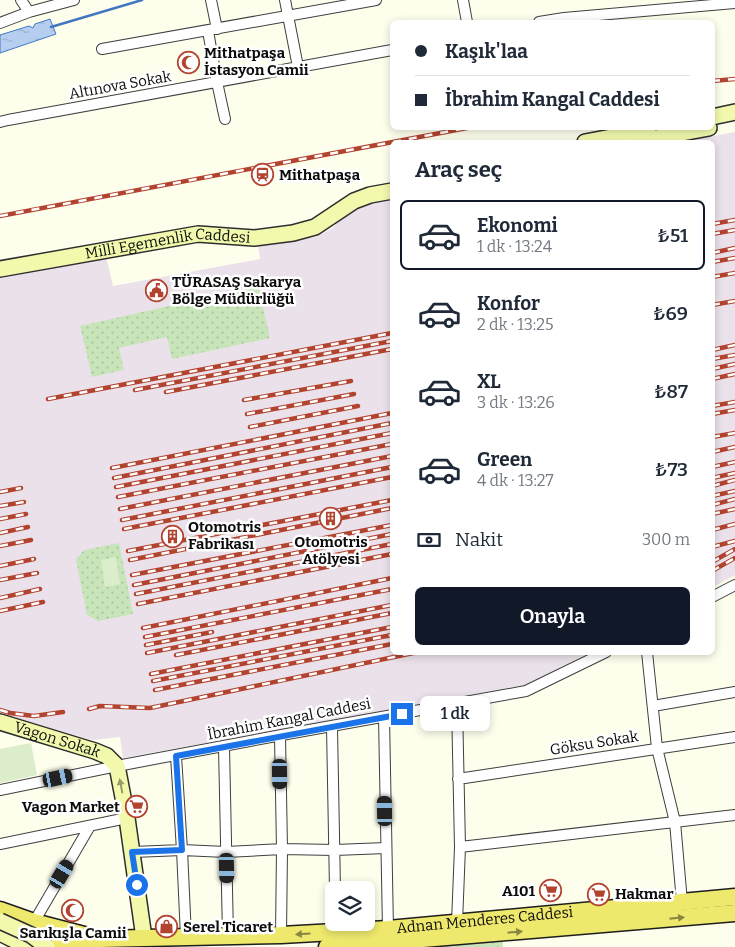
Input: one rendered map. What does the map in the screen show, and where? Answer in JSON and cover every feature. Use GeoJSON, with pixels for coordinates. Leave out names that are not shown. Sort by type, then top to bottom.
{"type":"FeatureCollection","features":[{"type":"Feature","properties":{"kind":"main road"},"geometry":{"type":"LineString","coordinates":[[715,116],[735,112]]}},
{"type":"Feature","properties":{"kind":"main road"},"geometry":{"type":"LineString","coordinates":[[715,126],[735,122]]}},
{"type":"Feature","properties":{"kind":"main road"},"geometry":{"type":"LineString","coordinates":[[596,140],[648,130]]}},
{"type":"Feature","properties":{"kind":"main road"},"geometry":{"type":"LineString","coordinates":[[644,140],[696,130]]}},
{"type":"Feature","properties":{"kind":"main road","name":"Milli Egemenlik Caddesi"},"geometry":{"type":"LineString","coordinates":[[332,215],[352,194],[368,186],[390,182]]}},
{"type":"Feature","properties":{"kind":"main road","name":"Milli Egemenlik Caddesi"},"geometry":{"type":"LineString","coordinates":[[0,268],[198,234],[254,238],[293,233],[315,227],[354,201],[390,190]]}},
{"type":"Feature","properties":{"kind":"main road","name":"Vagon Sokak"},"geometry":{"type":"LineString","coordinates":[[0,722],[95,751],[107,756],[117,766],[127,818],[144,938]]}},
{"type":"Feature","properties":{"kind":"main road","name":"Adnan Menderes Caddesi"},"geometry":{"type":"LineString","coordinates":[[375,929],[388,929],[735,898]]}},
{"type":"Feature","properties":{"kind":"main road"},"geometry":{"type":"LineString","coordinates":[[0,910],[34,922],[100,939]]}},
{"type":"Feature","properties":{"kind":"main road","name":"Adnan Menderes Caddesi"},"geometry":{"type":"LineString","coordinates":[[327,947],[735,913]]}},
{"type":"Feature","properties":{"kind":"main road"},"geometry":{"type":"LineString","coordinates":[[0,921],[31,935],[46,947],[100,939]]}},
{"type":"Feature","properties":{"kind":"main road","name":"Adnan Menderes Caddesi"},"geometry":{"type":"LineString","coordinates":[[100,939],[281,935],[325,928]]}},
{"type":"Feature","properties":{"kind":"main road"},"geometry":{"type":"LineString","coordinates":[[0,933],[28,947]]}},
{"type":"Feature","properties":{"kind":"street"},"geometry":{"type":"LineString","coordinates":[[21,0],[29,12]]}},
{"type":"Feature","properties":{"kind":"street"},"geometry":{"type":"LineString","coordinates":[[0,23],[29,12],[74,0]]}},
{"type":"Feature","properties":{"kind":"street"},"geometry":{"type":"LineString","coordinates":[[211,0],[217,82],[225,119]]}},
{"type":"Feature","properties":{"kind":"street"},"geometry":{"type":"LineString","coordinates":[[285,0],[298,67]]}},
{"type":"Feature","properties":{"kind":"street"},"geometry":{"type":"LineString","coordinates":[[102,50],[376,0]]}},
{"type":"Feature","properties":{"kind":"street"},"geometry":{"type":"LineString","coordinates":[[463,0],[467,20]]}},
{"type":"Feature","properties":{"kind":"street"},"geometry":{"type":"LineString","coordinates":[[552,20],[690,3],[735,3]]}},
{"type":"Feature","properties":{"kind":"street","name":"Altınova Sokak"},"geometry":{"type":"LineString","coordinates":[[0,122],[390,50]]}},
{"type":"Feature","properties":{"kind":"street"},"geometry":{"type":"LineString","coordinates":[[715,595],[735,585]]}},
{"type":"Feature","properties":{"kind":"street","name":"İbrahim Kangal Caddesi"},"geometry":{"type":"LineString","coordinates":[[0,790],[117,766],[526,691],[600,655]]}},
{"type":"Feature","properties":{"kind":"street"},"geometry":{"type":"LineString","coordinates":[[647,655],[657,748],[675,822],[682,902]]}},
{"type":"Feature","properties":{"kind":"street"},"geometry":{"type":"LineString","coordinates":[[653,706],[735,692]]}},
{"type":"Feature","properties":{"kind":"street"},"geometry":{"type":"LineString","coordinates":[[457,704],[460,848],[457,923]]}},
{"type":"Feature","properties":{"kind":"street"},"geometry":{"type":"LineString","coordinates":[[384,717],[388,929]]}},
{"type":"Feature","properties":{"kind":"street"},"geometry":{"type":"LineString","coordinates":[[332,727],[335,881]]}},
{"type":"Feature","properties":{"kind":"street"},"geometry":{"type":"LineString","coordinates":[[280,736],[281,935]]}},
{"type":"Feature","properties":{"kind":"street","name":"Göksu Sokak"},"geometry":{"type":"LineString","coordinates":[[458,779],[735,737]]}},
{"type":"Feature","properties":{"kind":"street"},"geometry":{"type":"LineString","coordinates":[[224,747],[228,936]]}},
{"type":"Feature","properties":{"kind":"street"},"geometry":{"type":"LineString","coordinates":[[176,756],[186,937]]}},
{"type":"Feature","properties":{"kind":"street"},"geometry":{"type":"LineString","coordinates":[[460,848],[735,815]]}},
{"type":"Feature","properties":{"kind":"street"},"geometry":{"type":"LineString","coordinates":[[0,844],[127,818]]}},
{"type":"Feature","properties":{"kind":"street"},"geometry":{"type":"LineString","coordinates":[[34,922],[90,826]]}},
{"type":"Feature","properties":{"kind":"street"},"geometry":{"type":"LineString","coordinates":[[132,852],[386,848]]}},
{"type":"Feature","properties":{"kind":"shaded area"},"geometry":{"type":"Polygon","coordinates":[[[735,132],[735,575],[715,586],[715,140],[692,140],[735,132]]]}},
{"type":"Feature","properties":{"kind":"shaded area"},"geometry":{"type":"Polygon","coordinates":[[[390,197],[390,655],[584,655],[526,685],[123,758],[120,737],[92,740],[0,714],[0,274],[106,256],[113,286],[260,259],[258,246],[316,237],[333,228],[345,214],[390,197]]]}},
{"type":"Feature","properties":{"kind":"green space"},"geometry":{"type":"Polygon","coordinates":[[[258,286],[270,338],[172,359],[167,337],[119,348],[124,370],[92,377],[80,326],[258,286]]]}},
{"type":"Feature","properties":{"kind":"green space"},"geometry":{"type":"Polygon","coordinates":[[[119,543],[133,614],[98,621],[87,615],[76,560],[84,550],[119,543]]]}},
{"type":"Feature","properties":{"kind":"green space"},"geometry":{"type":"Polygon","coordinates":[[[116,557],[120,584],[105,587],[101,560],[116,557]]]}},
{"type":"Feature","properties":{"kind":"green space"},"geometry":{"type":"Polygon","coordinates":[[[31,743],[37,775],[0,783],[0,749],[31,743]]]}},
{"type":"Feature","properties":{"kind":"green space"},"geometry":{"type":"Polygon","coordinates":[[[502,940],[503,947],[407,947],[502,940]]]}},
{"type":"Feature","properties":{"kind":"water"},"geometry":{"type":"Polygon","coordinates":[[[50,19],[56,34],[0,53],[0,35],[29,26],[33,28],[35,24],[50,19]]]}},
{"type":"Feature","properties":{"kind":"waterway"},"geometry":{"type":"LineString","coordinates":[[51,27],[142,0]]}},
{"type":"Feature","properties":{"kind":"railway"},"geometry":{"type":"LineString","coordinates":[[715,81],[735,79]]}},
{"type":"Feature","properties":{"kind":"railway"},"geometry":{"type":"LineString","coordinates":[[403,140],[456,130]]}},
{"type":"Feature","properties":{"kind":"railway"},"geometry":{"type":"LineString","coordinates":[[0,216],[390,143]]}},
{"type":"Feature","properties":{"kind":"railway"},"geometry":{"type":"LineString","coordinates":[[715,223],[735,220]]}},
{"type":"Feature","properties":{"kind":"railway"},"geometry":{"type":"LineString","coordinates":[[715,233],[735,230]]}},
{"type":"Feature","properties":{"kind":"railway"},"geometry":{"type":"LineString","coordinates":[[715,252],[735,248]]}},
{"type":"Feature","properties":{"kind":"railway"},"geometry":{"type":"LineString","coordinates":[[715,261],[735,258]]}},
{"type":"Feature","properties":{"kind":"railway"},"geometry":{"type":"LineString","coordinates":[[715,276],[735,273]]}},
{"type":"Feature","properties":{"kind":"railway"},"geometry":{"type":"LineString","coordinates":[[715,304],[735,301]]}},
{"type":"Feature","properties":{"kind":"railway"},"geometry":{"type":"LineString","coordinates":[[48,399],[390,333]]}},
{"type":"Feature","properties":{"kind":"railway"},"geometry":{"type":"LineString","coordinates":[[135,390],[390,341]]}},
{"type":"Feature","properties":{"kind":"railway"},"geometry":{"type":"LineString","coordinates":[[715,349],[735,345]]}},
{"type":"Feature","properties":{"kind":"railway"},"geometry":{"type":"LineString","coordinates":[[166,392],[390,349]]}},
{"type":"Feature","properties":{"kind":"railway"},"geometry":{"type":"LineString","coordinates":[[715,358],[735,355]]}},
{"type":"Feature","properties":{"kind":"railway"},"geometry":{"type":"LineString","coordinates":[[715,368],[735,364]]}},
{"type":"Feature","properties":{"kind":"railway"},"geometry":{"type":"LineString","coordinates":[[715,378],[735,374]]}},
{"type":"Feature","properties":{"kind":"railway"},"geometry":{"type":"LineString","coordinates":[[244,400],[351,381]]}},
{"type":"Feature","properties":{"kind":"railway"},"geometry":{"type":"LineString","coordinates":[[247,414],[354,394]]}},
{"type":"Feature","properties":{"kind":"railway"},"geometry":{"type":"LineString","coordinates":[[715,405],[735,402]]}},
{"type":"Feature","properties":{"kind":"railway"},"geometry":{"type":"LineString","coordinates":[[250,427],[358,406]]}},
{"type":"Feature","properties":{"kind":"railway"},"geometry":{"type":"LineString","coordinates":[[715,413],[735,410]]}},
{"type":"Feature","properties":{"kind":"railway"},"geometry":{"type":"LineString","coordinates":[[112,468],[390,413]]}},
{"type":"Feature","properties":{"kind":"railway"},"geometry":{"type":"LineString","coordinates":[[114,478],[390,423]]}},
{"type":"Feature","properties":{"kind":"railway"},"geometry":{"type":"LineString","coordinates":[[116,487],[390,433]]}},
{"type":"Feature","properties":{"kind":"railway"},"geometry":{"type":"LineString","coordinates":[[715,436],[735,433]]}},
{"type":"Feature","properties":{"kind":"railway"},"geometry":{"type":"LineString","coordinates":[[118,497],[390,444]]}},
{"type":"Feature","properties":{"kind":"railway"},"geometry":{"type":"LineString","coordinates":[[715,451],[735,447]]}},
{"type":"Feature","properties":{"kind":"railway"},"geometry":{"type":"LineString","coordinates":[[120,509],[390,456]]}},
{"type":"Feature","properties":{"kind":"railway"},"geometry":{"type":"LineString","coordinates":[[715,466],[735,462]]}},
{"type":"Feature","properties":{"kind":"railway"},"geometry":{"type":"LineString","coordinates":[[122,520],[390,467]]}},
{"type":"Feature","properties":{"kind":"railway"},"geometry":{"type":"LineString","coordinates":[[715,477],[735,473]]}},
{"type":"Feature","properties":{"kind":"railway"},"geometry":{"type":"LineString","coordinates":[[124,529],[390,477]]}},
{"type":"Feature","properties":{"kind":"railway"},"geometry":{"type":"LineString","coordinates":[[715,485],[735,480]]}},
{"type":"Feature","properties":{"kind":"railway"},"geometry":{"type":"LineString","coordinates":[[0,492],[21,488]]}},
{"type":"Feature","properties":{"kind":"railway"},"geometry":{"type":"LineString","coordinates":[[715,495],[735,491]]}},
{"type":"Feature","properties":{"kind":"railway"},"geometry":{"type":"LineString","coordinates":[[715,504],[735,499]]}},
{"type":"Feature","properties":{"kind":"railway"},"geometry":{"type":"LineString","coordinates":[[128,551],[390,500]]}},
{"type":"Feature","properties":{"kind":"railway"},"geometry":{"type":"LineString","coordinates":[[0,506],[24,502]]}},
{"type":"Feature","properties":{"kind":"railway"},"geometry":{"type":"LineString","coordinates":[[130,560],[390,508]]}},
{"type":"Feature","properties":{"kind":"railway"},"geometry":{"type":"LineString","coordinates":[[715,513],[735,509]]}},
{"type":"Feature","properties":{"kind":"railway"},"geometry":{"type":"LineString","coordinates":[[0,519],[26,514]]}},
{"type":"Feature","properties":{"kind":"railway"},"geometry":{"type":"LineString","coordinates":[[715,529],[735,524]]}},
{"type":"Feature","properties":{"kind":"railway"},"geometry":{"type":"LineString","coordinates":[[132,575],[390,525]]}},
{"type":"Feature","properties":{"kind":"railway"},"geometry":{"type":"LineString","coordinates":[[0,533],[28,527]]}},
{"type":"Feature","properties":{"kind":"railway"},"geometry":{"type":"LineString","coordinates":[[134,585],[390,534]]}},
{"type":"Feature","properties":{"kind":"railway"},"geometry":{"type":"LineString","coordinates":[[0,546],[31,540]]}},
{"type":"Feature","properties":{"kind":"railway"},"geometry":{"type":"LineString","coordinates":[[715,546],[735,541]]}},
{"type":"Feature","properties":{"kind":"railway"},"geometry":{"type":"LineString","coordinates":[[136,594],[390,544]]}},
{"type":"Feature","properties":{"kind":"railway"},"geometry":{"type":"LineString","coordinates":[[715,560],[735,549]]}},
{"type":"Feature","properties":{"kind":"railway"},"geometry":{"type":"LineString","coordinates":[[138,604],[390,554]]}},
{"type":"Feature","properties":{"kind":"railway"},"geometry":{"type":"LineString","coordinates":[[715,569],[735,558]]}},
{"type":"Feature","properties":{"kind":"railway"},"geometry":{"type":"LineString","coordinates":[[0,566],[34,559]]}},
{"type":"Feature","properties":{"kind":"railway"},"geometry":{"type":"LineString","coordinates":[[0,580],[37,573]]}},
{"type":"Feature","properties":{"kind":"railway"},"geometry":{"type":"LineString","coordinates":[[143,628],[390,578]]}},
{"type":"Feature","properties":{"kind":"railway"},"geometry":{"type":"LineString","coordinates":[[0,598],[40,589]]}},
{"type":"Feature","properties":{"kind":"railway"},"geometry":{"type":"LineString","coordinates":[[145,637],[390,589]]}},
{"type":"Feature","properties":{"kind":"railway"},"geometry":{"type":"LineString","coordinates":[[0,611],[43,602]]}},
{"type":"Feature","properties":{"kind":"railway"},"geometry":{"type":"LineString","coordinates":[[147,653],[390,605]]}},
{"type":"Feature","properties":{"kind":"railway"},"geometry":{"type":"LineString","coordinates":[[176,655],[390,613]]}},
{"type":"Feature","properties":{"kind":"railway"},"geometry":{"type":"LineString","coordinates":[[151,674],[390,627]]}},
{"type":"Feature","properties":{"kind":"railway"},"geometry":{"type":"LineString","coordinates":[[146,645],[212,632]]}},
{"type":"Feature","properties":{"kind":"railway"},"geometry":{"type":"LineString","coordinates":[[153,681],[390,635]]}},
{"type":"Feature","properties":{"kind":"railway"},"geometry":{"type":"LineString","coordinates":[[155,690],[390,644]]}},
{"type":"Feature","properties":{"kind":"railway"},"geometry":{"type":"LineString","coordinates":[[89,709],[100,706],[150,708],[404,655]]}},
{"type":"Feature","properties":{"kind":"railway"},"geometry":{"type":"LineString","coordinates":[[0,710],[34,716],[63,712]]}},
{"type":"Feature","properties":{"kind":"place","name":"Mithatpaşa İstasyon Camii"},"geometry":{"type":"Point","coordinates":[188,62]}},
{"type":"Feature","properties":{"kind":"place","name":"Mithatpaşa"},"geometry":{"type":"Point","coordinates":[263,175]}},
{"type":"Feature","properties":{"kind":"place","name":"TÜRASAŞ Sakarya Bölge Müdürlüğü"},"geometry":{"type":"Point","coordinates":[156,291]}},
{"type":"Feature","properties":{"kind":"place","name":"Otomotris Atölyesi"},"geometry":{"type":"Point","coordinates":[331,519]}},
{"type":"Feature","properties":{"kind":"place","name":"Otomotris Fabrikası"},"geometry":{"type":"Point","coordinates":[172,536]}},
{"type":"Feature","properties":{"kind":"place","name":"Vagon Market"},"geometry":{"type":"Point","coordinates":[136,807]}},
{"type":"Feature","properties":{"kind":"place","name":"A101"},"geometry":{"type":"Point","coordinates":[551,891]}},
{"type":"Feature","properties":{"kind":"place","name":"Hakmar"},"geometry":{"type":"Point","coordinates":[599,894]}},
{"type":"Feature","properties":{"kind":"place","name":"Sarıkışla Camii"},"geometry":{"type":"Point","coordinates":[73,910]}},
{"type":"Feature","properties":{"kind":"place","name":"Serel Ticaret"},"geometry":{"type":"Point","coordinates":[167,927]}},
{"type":"Feature","properties":{"kind":"route"},"geometry":{"type":"LineString","coordinates":[[137,885],[132,852],[182,850],[176,756],[402,714]]}}]}
